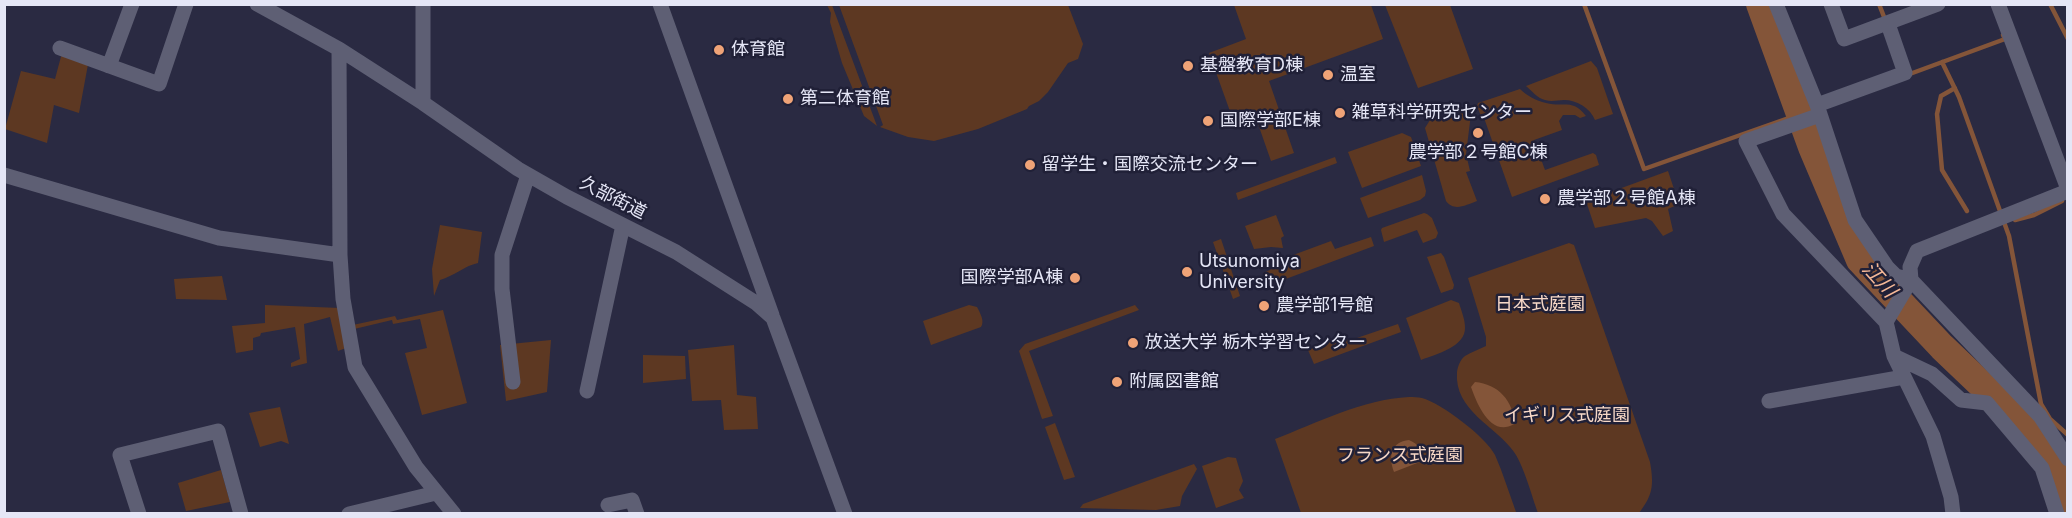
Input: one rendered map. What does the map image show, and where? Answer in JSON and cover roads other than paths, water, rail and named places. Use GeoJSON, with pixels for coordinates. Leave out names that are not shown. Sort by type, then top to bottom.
{"type":"FeatureCollection","features":[{"type":"Feature","properties":{"kind":"street"},"geometry":{"type":"LineString","coordinates":[[110,66],[132,4]]}},
{"type":"Feature","properties":{"kind":"street"},"geometry":{"type":"LineString","coordinates":[[60,48],[159,84],[186,4]]}},
{"type":"Feature","properties":{"kind":"street","name":"久部街道"},"geometry":{"type":"LineString","coordinates":[[257,4],[339,49],[528,174],[676,252],[756,303],[773,318]]}},
{"type":"Feature","properties":{"kind":"street"},"geometry":{"type":"LineString","coordinates":[[423,4],[423,103]]}},
{"type":"Feature","properties":{"kind":"street"},"geometry":{"type":"LineString","coordinates":[[660,4],[845,513]]}},
{"type":"Feature","properties":{"kind":"street"},"geometry":{"type":"LineString","coordinates":[[1776,4],[1818,110],[1855,220],[1887,267],[1896,276],[1911,279],[2040,416],[2067,459]]}},
{"type":"Feature","properties":{"kind":"street"},"geometry":{"type":"LineString","coordinates":[[1831,4],[1844,39],[1938,4]]}},
{"type":"Feature","properties":{"kind":"street"},"geometry":{"type":"LineString","coordinates":[[1887,322],[1911,279],[1910,267],[1917,251],[2067,190],[1998,4]]}},
{"type":"Feature","properties":{"kind":"street"},"geometry":{"type":"LineString","coordinates":[[1888,24],[1905,73],[1818,110],[1786,127],[1746,141],[1783,214],[1887,322],[1894,356],[1933,436],[1951,497],[1953,513]]}},
{"type":"Feature","properties":{"kind":"street"},"geometry":{"type":"LineString","coordinates":[[339,49],[340,255],[343,298],[355,367],[416,467],[454,513]]}},
{"type":"Feature","properties":{"kind":"street"},"geometry":{"type":"LineString","coordinates":[[513,382],[502,289],[502,255],[528,174]]}},
{"type":"Feature","properties":{"kind":"street"},"geometry":{"type":"LineString","coordinates":[[4,175],[219,238],[340,255]]}},
{"type":"Feature","properties":{"kind":"street"},"geometry":{"type":"LineString","coordinates":[[588,391],[623,225]]}},
{"type":"Feature","properties":{"kind":"street"},"geometry":{"type":"LineString","coordinates":[[1894,356],[1932,374],[1961,400],[1987,403],[2042,468],[2057,513]]}},
{"type":"Feature","properties":{"kind":"street"},"geometry":{"type":"LineString","coordinates":[[1769,401],[1904,377]]}},
{"type":"Feature","properties":{"kind":"street"},"geometry":{"type":"LineString","coordinates":[[139,513],[120,455],[218,431],[241,513]]}},
{"type":"Feature","properties":{"kind":"street"},"geometry":{"type":"LineString","coordinates":[[349,513],[436,493]]}},
{"type":"Feature","properties":{"kind":"street"},"geometry":{"type":"LineString","coordinates":[[608,505],[632,500],[637,513]]}},
{"type":"Feature","properties":{"kind":"waterway"},"geometry":{"type":"LineString","coordinates":[[1584,4],[1644,169],[1800,114]]}},
{"type":"Feature","properties":{"kind":"waterway","name":"江川"},"geometry":{"type":"LineString","coordinates":[[1760,4],[1812,147],[1860,260],[1942,347],[2049,449],[2068,508]]}},
{"type":"Feature","properties":{"kind":"waterway"},"geometry":{"type":"LineString","coordinates":[[1879,4],[1886,22]]}},
{"type":"Feature","properties":{"kind":"waterway"},"geometry":{"type":"LineString","coordinates":[[2050,4],[2068,39]]}},
{"type":"Feature","properties":{"kind":"waterway"},"geometry":{"type":"LineString","coordinates":[[1907,75],[2005,39],[2003,35]]}},
{"type":"Feature","properties":{"kind":"waterway"},"geometry":{"type":"LineString","coordinates":[[1942,62],[1959,97],[2009,236],[2041,404],[2050,419],[2068,435]]}},
{"type":"Feature","properties":{"kind":"waterway"},"geometry":{"type":"LineString","coordinates":[[1955,88],[1941,96],[1937,114],[1942,170],[1967,211]]}},
{"type":"Feature","properties":{"kind":"waterway"},"geometry":{"type":"LineString","coordinates":[[2015,220],[2034,215],[2062,201]]}},
{"type":"Feature","properties":{"kind":"place","name":"体育館"},"geometry":{"type":"Point","coordinates":[719,50]}},
{"type":"Feature","properties":{"kind":"place","name":"基盤教育D棟"},"geometry":{"type":"Point","coordinates":[1188,66]}},
{"type":"Feature","properties":{"kind":"place","name":"温室"},"geometry":{"type":"Point","coordinates":[1328,75]}},
{"type":"Feature","properties":{"kind":"place","name":"第二体育館"},"geometry":{"type":"Point","coordinates":[788,99]}},
{"type":"Feature","properties":{"kind":"place","name":"雑草科学研究センター"},"geometry":{"type":"Point","coordinates":[1340,113]}},
{"type":"Feature","properties":{"kind":"place","name":"国際学部E棟"},"geometry":{"type":"Point","coordinates":[1208,121]}},
{"type":"Feature","properties":{"kind":"place","name":"農学部２号館C棟"},"geometry":{"type":"Point","coordinates":[1478,133]}},
{"type":"Feature","properties":{"kind":"place","name":"留学生・国際交流センター"},"geometry":{"type":"Point","coordinates":[1030,165]}},
{"type":"Feature","properties":{"kind":"place","name":"農学部２号館A棟"},"geometry":{"type":"Point","coordinates":[1545,199]}},
{"type":"Feature","properties":{"kind":"place","name":"Utsunomiya University"},"geometry":{"type":"Point","coordinates":[1187,272]}},
{"type":"Feature","properties":{"kind":"place","name":"国際学部A棟"},"geometry":{"type":"Point","coordinates":[1075,278]}},
{"type":"Feature","properties":{"kind":"place","name":"農学部1号館"},"geometry":{"type":"Point","coordinates":[1264,306]}},
{"type":"Feature","properties":{"kind":"place","name":"放送大学 栃木学習センター"},"geometry":{"type":"Point","coordinates":[1133,343]}},
{"type":"Feature","properties":{"kind":"place","name":"附属図書館"},"geometry":{"type":"Point","coordinates":[1117,382]}},
{"type":"Feature","properties":{"kind":"park label","name":"日本式庭園"},"geometry":{"type":"Point","coordinates":[1540,305]}},
{"type":"Feature","properties":{"kind":"park label","name":"イギリス式庭園"},"geometry":{"type":"Point","coordinates":[1567,416]}},
{"type":"Feature","properties":{"kind":"park label","name":"フランス式庭園"},"geometry":{"type":"Point","coordinates":[1400,456]}}]}
